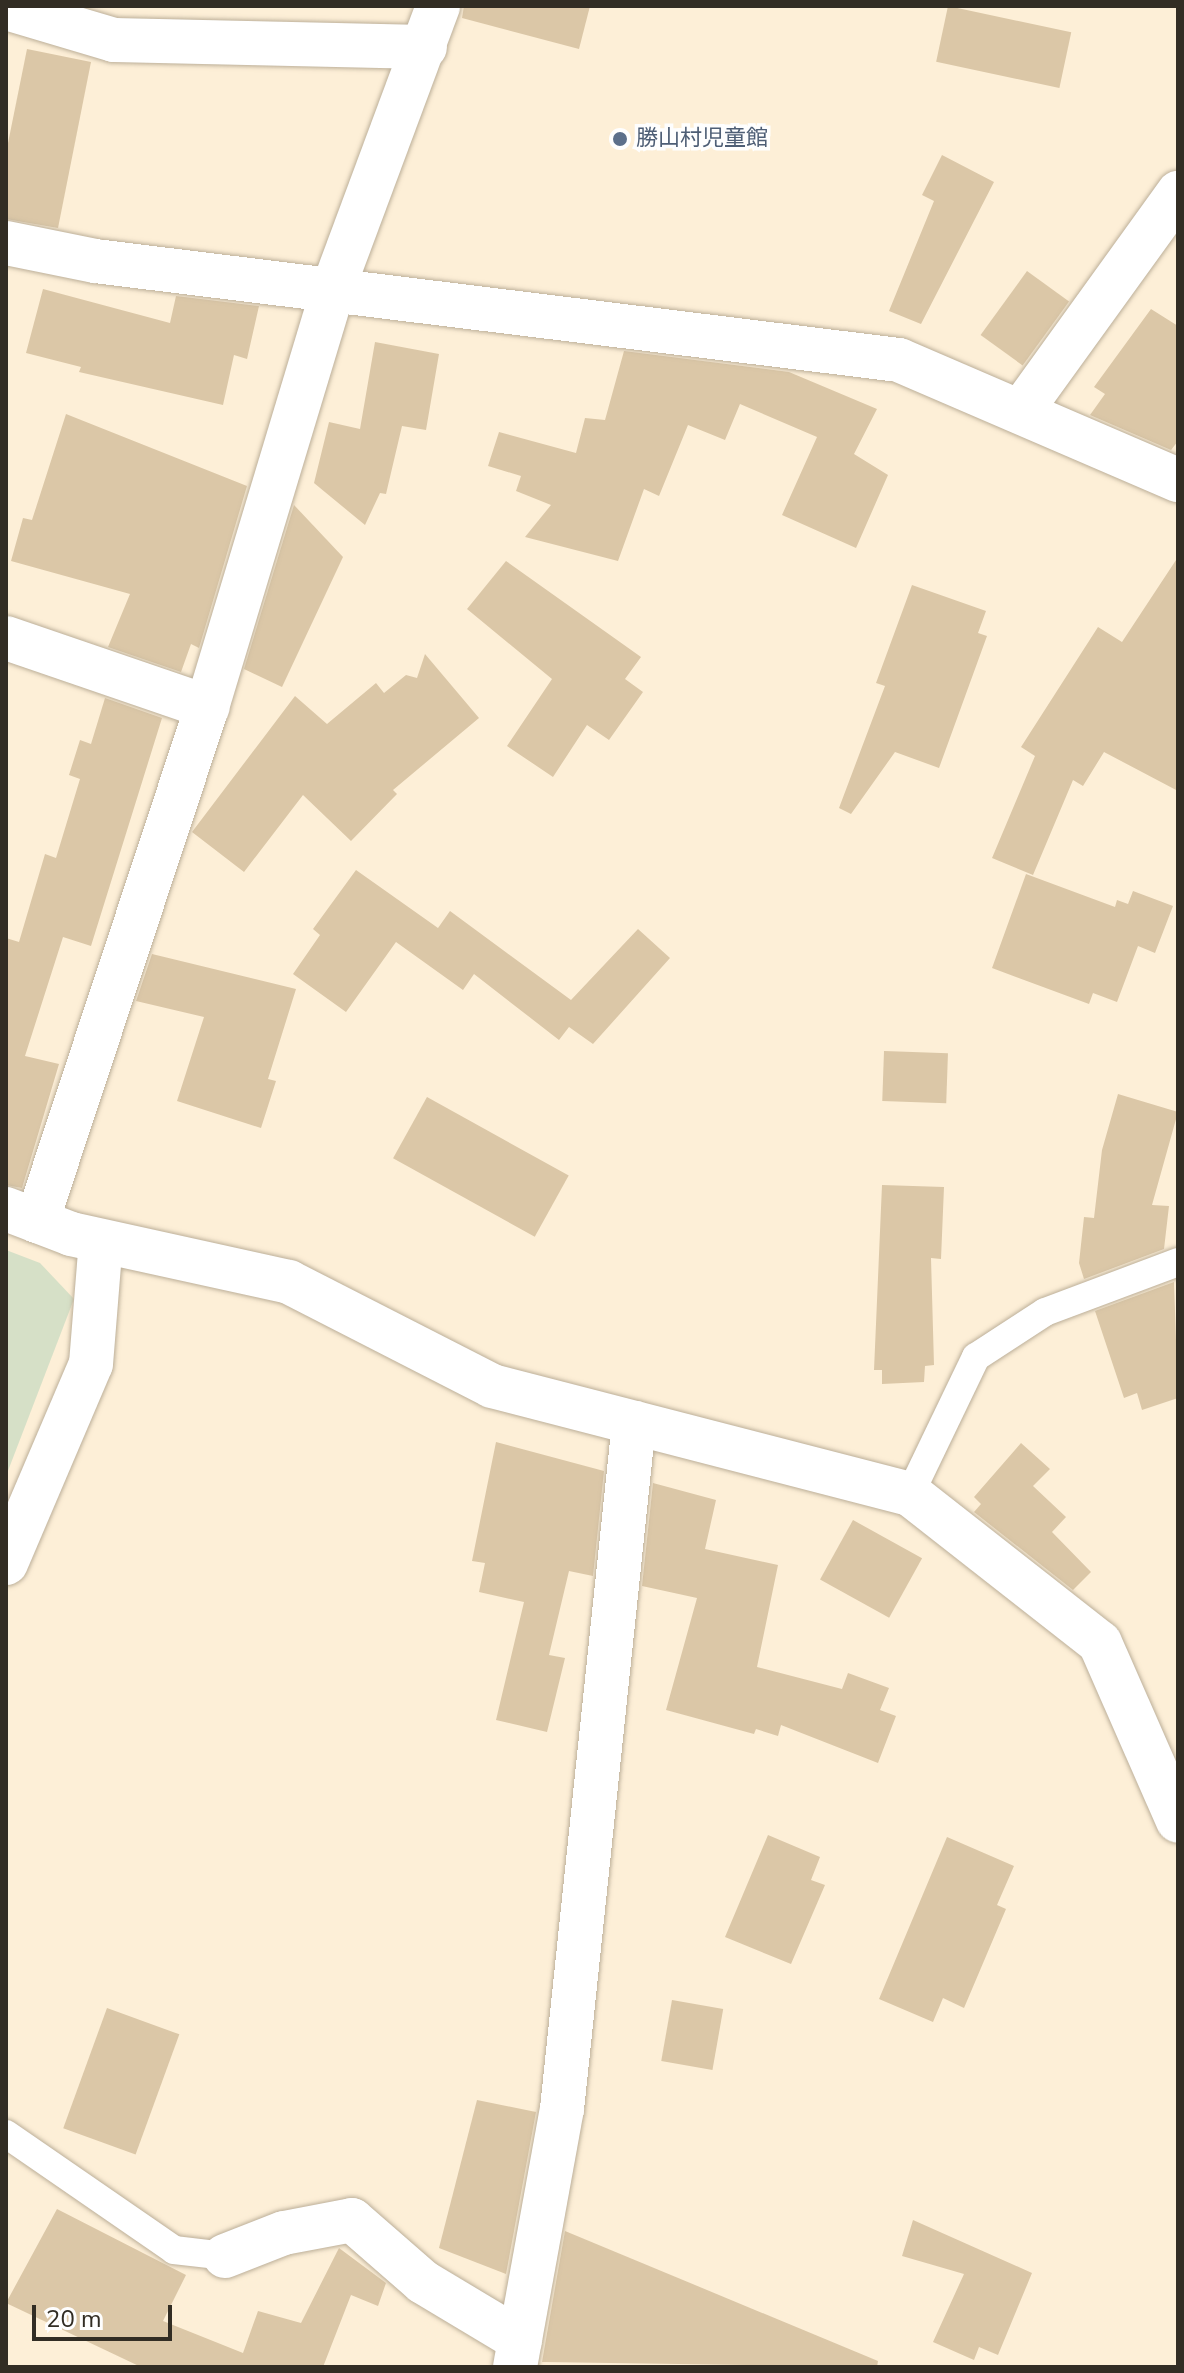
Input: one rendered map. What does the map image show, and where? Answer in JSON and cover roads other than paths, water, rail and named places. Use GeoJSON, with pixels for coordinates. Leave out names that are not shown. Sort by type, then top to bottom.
{"type":"FeatureCollection","features":[{"type":"Feature","properties":{"kind":"street"},"geometry":{"type":"LineString","coordinates":[[438,6],[334,286],[207,707],[22,1215],[101,1241],[289,1282],[492,1386],[910,1494],[1100,1643],[1178,1821]]}},
{"type":"Feature","properties":{"kind":"street"},"geometry":{"type":"LineString","coordinates":[[6,8],[114,40],[425,47]]}},
{"type":"Feature","properties":{"kind":"street"},"geometry":{"type":"LineString","coordinates":[[1021,411],[1178,193]]}},
{"type":"Feature","properties":{"kind":"street"},"geometry":{"type":"LineString","coordinates":[[6,243],[95,261],[334,286],[899,360],[1178,480]]}},
{"type":"Feature","properties":{"kind":"street"},"geometry":{"type":"LineString","coordinates":[[6,638],[207,707]]}},
{"type":"Feature","properties":{"kind":"street"},"geometry":{"type":"LineString","coordinates":[[6,1563],[91,1364],[101,1241]]}},
{"type":"Feature","properties":{"kind":"street"},"geometry":{"type":"LineString","coordinates":[[225,2256],[284,2233],[352,2220],[519,2359],[564,2094],[634,1423]]}},
{"type":"Feature","properties":{"kind":"lane"},"geometry":{"type":"LineString","coordinates":[[910,1494],[976,1357],[1045,1312],[1178,1262]]}},
{"type":"Feature","properties":{"kind":"lane"},"geometry":{"type":"LineString","coordinates":[[6,2134],[174,2250],[225,2256]]}},
{"type":"Feature","properties":{"kind":"place","name":"勝山村児童館"},"geometry":{"type":"Point","coordinates":[620,139]}}]}
